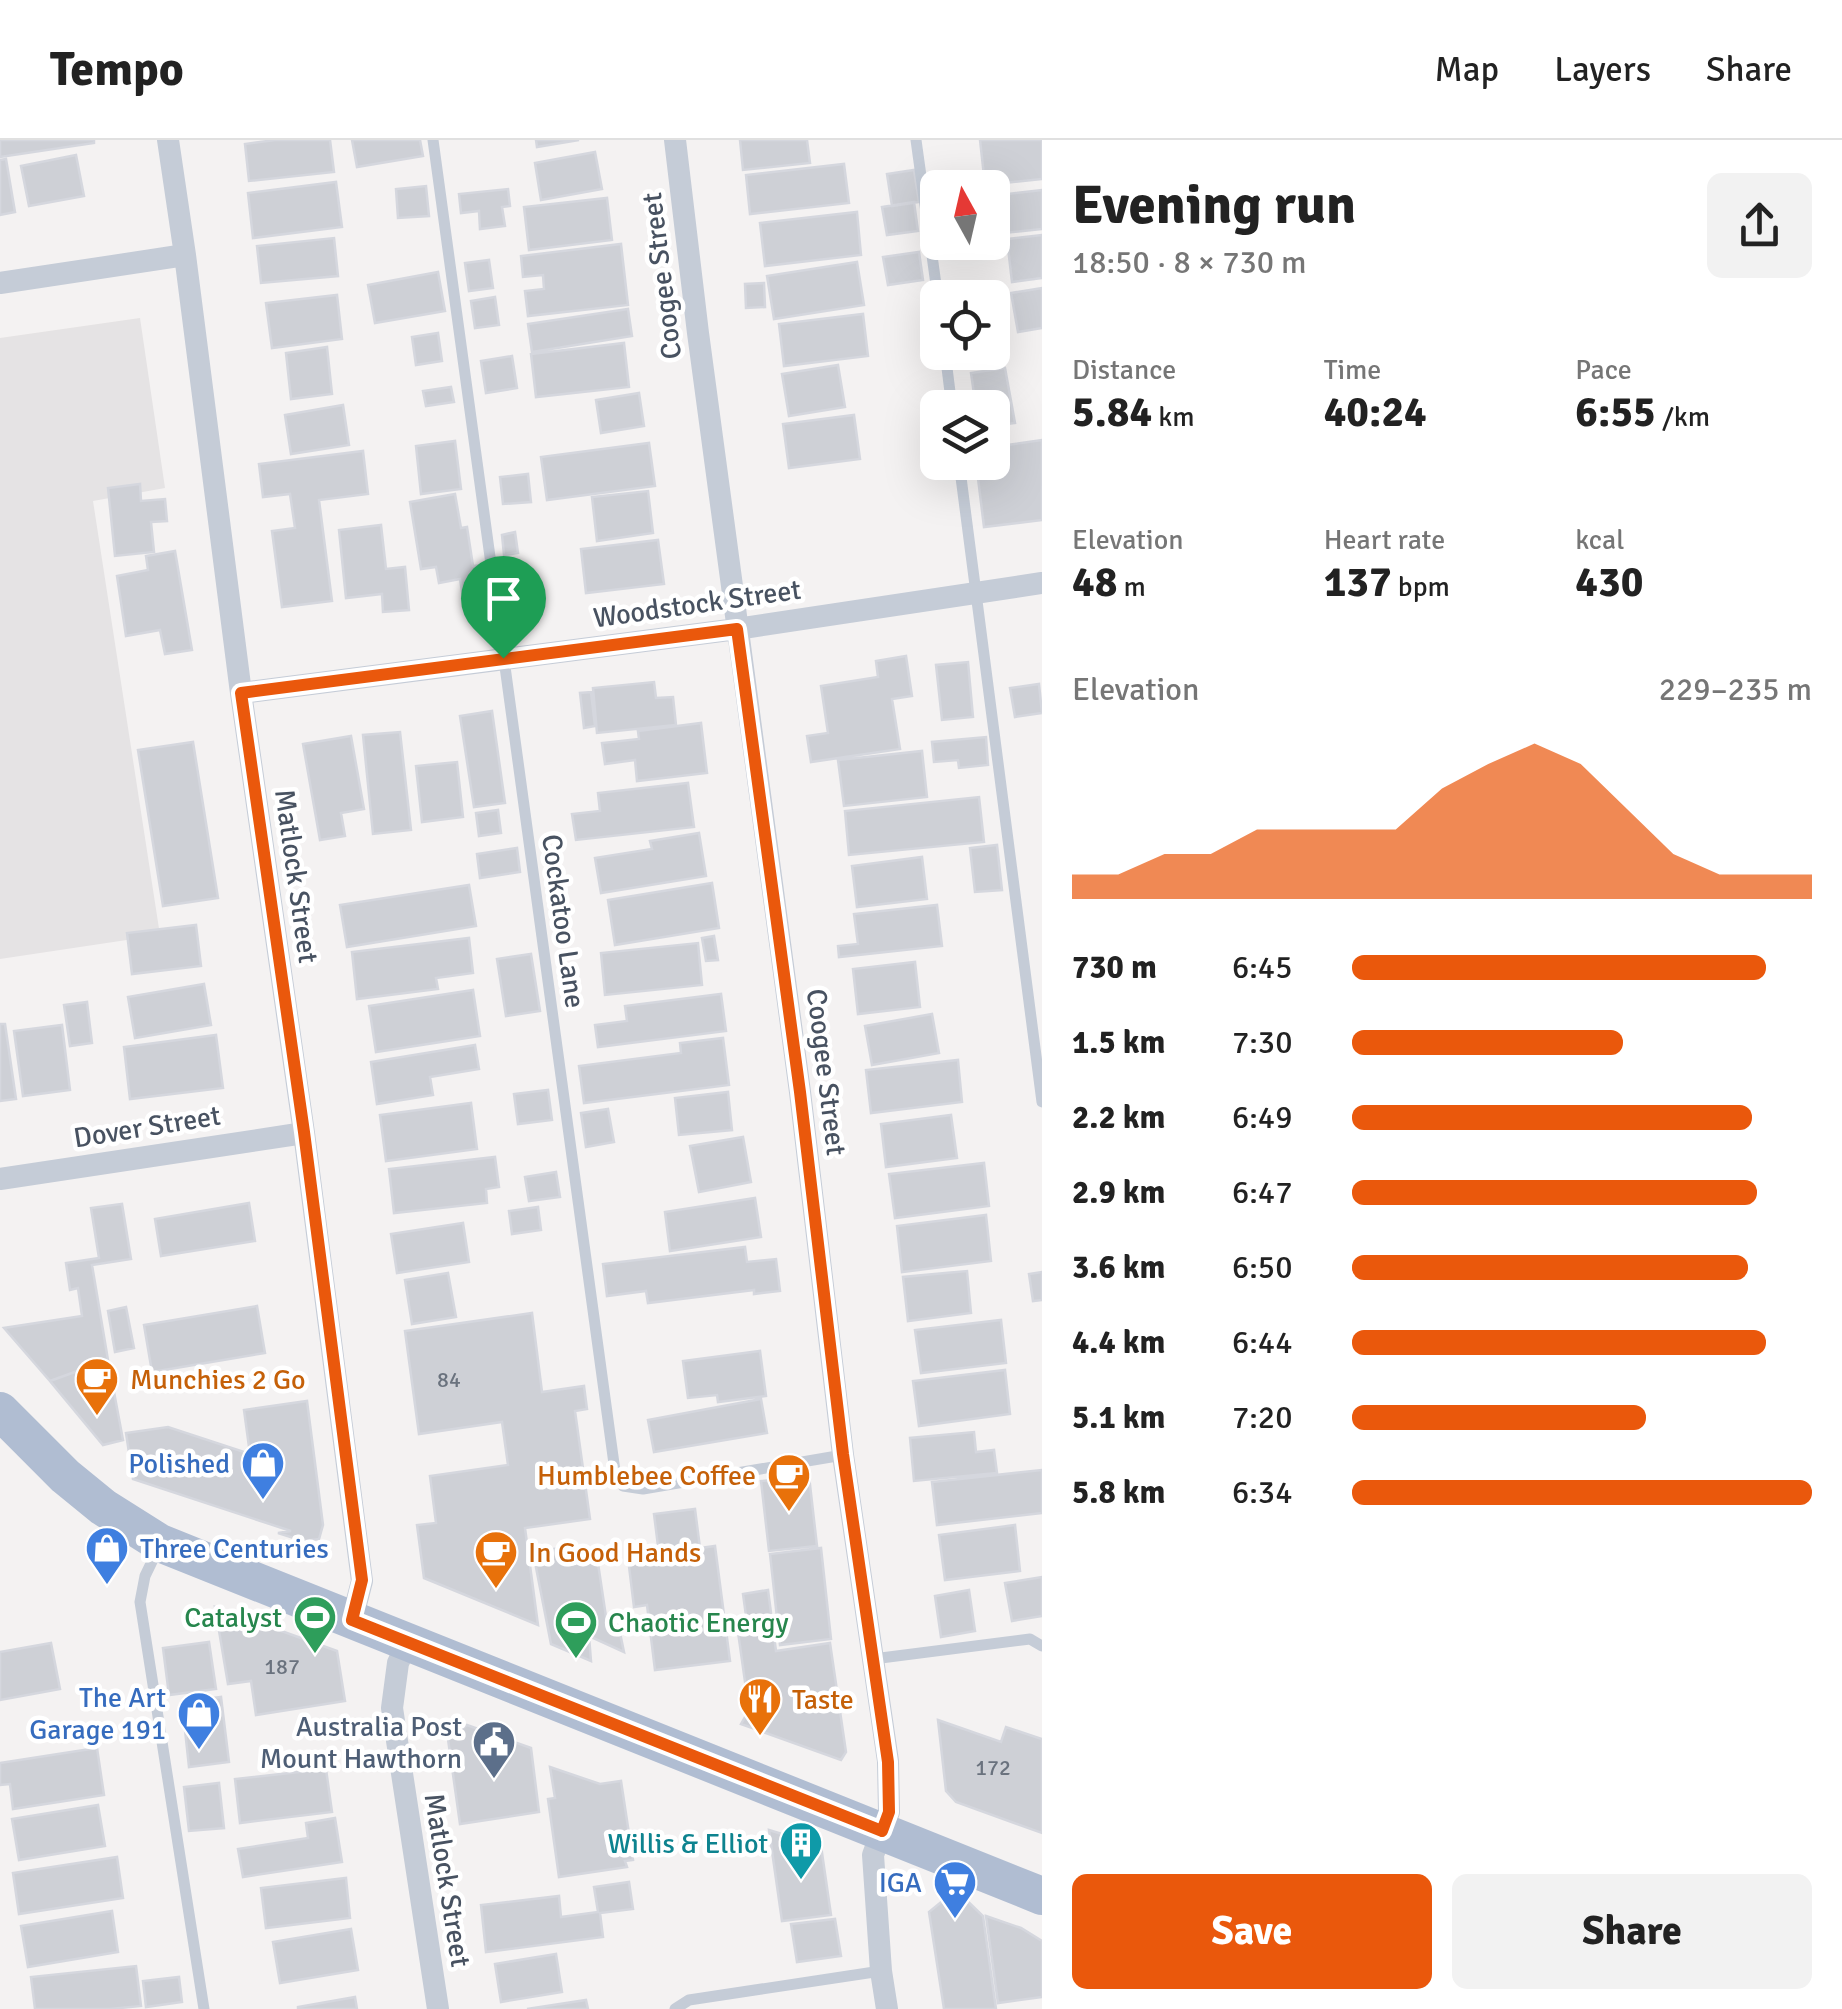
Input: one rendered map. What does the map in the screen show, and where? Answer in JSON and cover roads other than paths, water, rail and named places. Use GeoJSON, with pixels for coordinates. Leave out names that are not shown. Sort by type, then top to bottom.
{"type":"FeatureCollection","features":[{"type":"Feature","properties":{"kind":"main road"},"geometry":{"type":"LineString","coordinates":[[0,1411],[64,1476],[160,1543],[1042,1896]]}},
{"type":"Feature","properties":{"kind":"street","name":"Matlock Street"},"geometry":{"type":"LineString","coordinates":[[168,140],[362,1580],[352,1620]]}},
{"type":"Feature","properties":{"kind":"street","name":"Coogee Street"},"geometry":{"type":"LineString","coordinates":[[675,140],[843,1454],[888,1762],[889,1812],[873,1855],[887,2009]]}},
{"type":"Feature","properties":{"kind":"street"},"geometry":{"type":"LineString","coordinates":[[0,282],[185,255]]}},
{"type":"Feature","properties":{"kind":"street","name":"Woodstock Street"},"geometry":{"type":"LineString","coordinates":[[241,693],[737,629],[1042,583]]}},
{"type":"Feature","properties":{"kind":"street","name":"Dover Street"},"geometry":{"type":"LineString","coordinates":[[0,1179],[304,1132]]}},
{"type":"Feature","properties":{"kind":"street","name":"Matlock Street"},"geometry":{"type":"LineString","coordinates":[[408,1642],[398,1663],[392,1708],[438,2009]]}},
{"type":"Feature","properties":{"kind":"lane","name":"Cockatoo Lane"},"geometry":{"type":"LineString","coordinates":[[433,140],[615,1471],[624,1486],[643,1489],[843,1454]]}},
{"type":"Feature","properties":{"kind":"lane"},"geometry":{"type":"LineString","coordinates":[[916,140],[935,280]]}},
{"type":"Feature","properties":{"kind":"lane"},"geometry":{"type":"LineString","coordinates":[[962,480],[1042,1102]]}},
{"type":"Feature","properties":{"kind":"lane"},"geometry":{"type":"LineString","coordinates":[[160,1543],[145,1576],[140,1602],[204,2009]]}},
{"type":"Feature","properties":{"kind":"lane"},"geometry":{"type":"LineString","coordinates":[[873,1659],[1030,1639],[1042,1646]]}},
{"type":"Feature","properties":{"kind":"lane"},"geometry":{"type":"LineString","coordinates":[[675,2009],[689,2000],[881,1971]]}},
{"type":"Feature","properties":{"kind":"place","name":"Munchies 2 Go"},"geometry":{"type":"Point","coordinates":[97,1417]}},
{"type":"Feature","properties":{"kind":"place","name":"Polished"},"geometry":{"type":"Point","coordinates":[263,1501]}},
{"type":"Feature","properties":{"kind":"place","name":"Humblebee Coffee"},"geometry":{"type":"Point","coordinates":[789,1513]}},
{"type":"Feature","properties":{"kind":"place","name":"Three Centuries"},"geometry":{"type":"Point","coordinates":[107,1586]}},
{"type":"Feature","properties":{"kind":"place","name":"In Good Hands"},"geometry":{"type":"Point","coordinates":[496,1590]}},
{"type":"Feature","properties":{"kind":"place","name":"Catalyst"},"geometry":{"type":"Point","coordinates":[315,1655]}},
{"type":"Feature","properties":{"kind":"place","name":"Chaotic Energy"},"geometry":{"type":"Point","coordinates":[576,1660]}},
{"type":"Feature","properties":{"kind":"place","name":"Taste"},"geometry":{"type":"Point","coordinates":[760,1737]}},
{"type":"Feature","properties":{"kind":"place","name":"The Art Garage 191"},"geometry":{"type":"Point","coordinates":[199,1751]}},
{"type":"Feature","properties":{"kind":"place","name":"Australia Post Mount Hawthorn"},"geometry":{"type":"Point","coordinates":[494,1780]}},
{"type":"Feature","properties":{"kind":"place","name":"Willis & Elliot"},"geometry":{"type":"Point","coordinates":[801,1881]}},
{"type":"Feature","properties":{"kind":"place","name":"IGA"},"geometry":{"type":"Point","coordinates":[955,1920]}}]}
